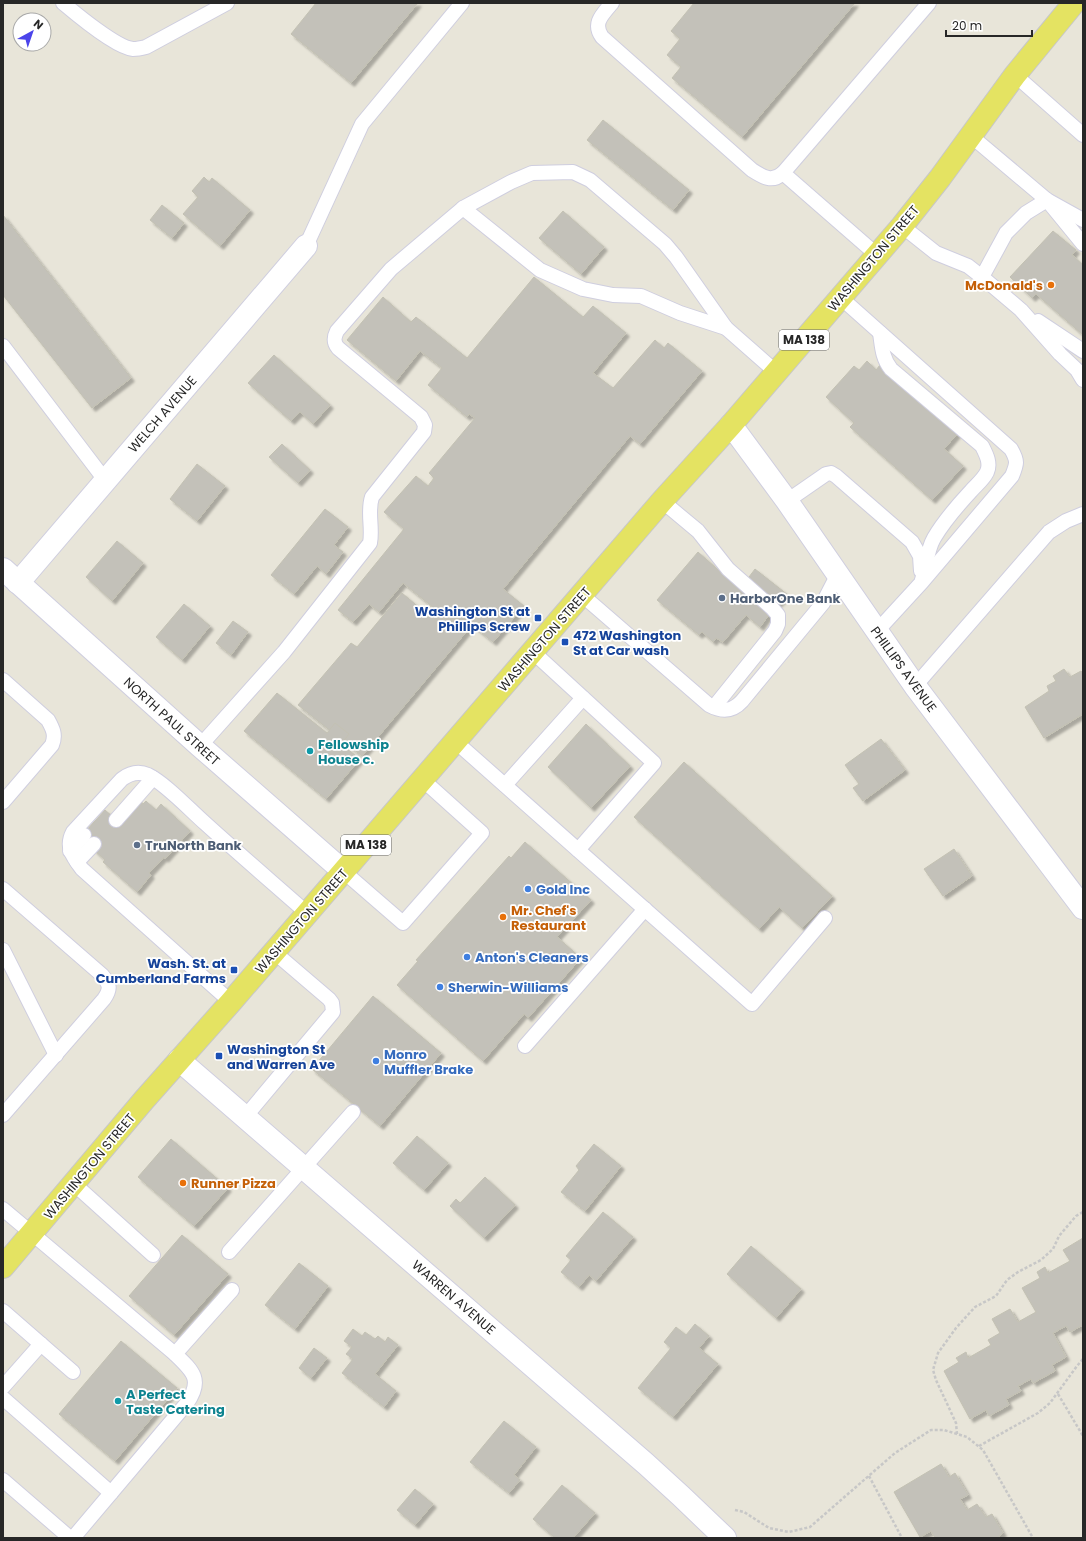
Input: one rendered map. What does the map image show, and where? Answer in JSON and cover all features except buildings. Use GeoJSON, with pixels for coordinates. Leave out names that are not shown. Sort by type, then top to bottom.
{"type":"FeatureCollection","features":[{"type":"Feature","properties":{"kind":"main road","name":"WASHINGTON STREET"},"geometry":{"type":"LineString","coordinates":[[3,1267],[179,1060],[231,1002],[662,501],[731,425],[902,226],[971,136],[1015,75],[1074,3]]}},
{"type":"Feature","properties":{"kind":"street","name":"WELCH AVENUE"},"geometry":{"type":"LineString","coordinates":[[10,576],[105,480],[306,246]]}},
{"type":"Feature","properties":{"kind":"street","name":"PHILLIPS AVENUE"},"geometry":{"type":"LineString","coordinates":[[731,425],[787,501],[915,686],[1083,908]]}},
{"type":"Feature","properties":{"kind":"street","name":"NORTH PAUL STREET"},"geometry":{"type":"LineString","coordinates":[[10,576],[200,746],[343,871]]}},
{"type":"Feature","properties":{"kind":"street","name":"WARREN AVENUE"},"geometry":{"type":"LineString","coordinates":[[179,1060],[646,1464],[718,1531]]}},
{"type":"Feature","properties":{"kind":"lane"},"geometry":{"type":"LineString","coordinates":[[63,3],[99,31],[132,49],[146,47],[227,3]]}},
{"type":"Feature","properties":{"kind":"lane"},"geometry":{"type":"LineString","coordinates":[[306,246],[362,124],[462,3]]}},
{"type":"Feature","properties":{"kind":"lane"},"geometry":{"type":"LineString","coordinates":[[612,3],[599,18],[597,23],[598,30],[602,37],[752,170],[772,179],[777,178],[783,173],[930,3]]}},
{"type":"Feature","properties":{"kind":"lane"},"geometry":{"type":"LineString","coordinates":[[1015,75],[1083,135]]}},
{"type":"Feature","properties":{"kind":"lane"},"geometry":{"type":"LineString","coordinates":[[971,136],[1047,200],[1083,244]]}},
{"type":"Feature","properties":{"kind":"lane"},"geometry":{"type":"LineString","coordinates":[[200,746],[284,652],[370,543],[370,506],[372,497],[424,432],[425,425],[421,417],[338,348],[335,345],[334,336],[391,269],[463,208],[526,175],[539,172],[573,172],[582,175],[590,180],[668,247],[726,328],[776,372]]}},
{"type":"Feature","properties":{"kind":"lane"},"geometry":{"type":"LineString","coordinates":[[783,173],[877,255]]}},
{"type":"Feature","properties":{"kind":"lane"},"geometry":{"type":"LineString","coordinates":[[1047,200],[1083,220]]}},
{"type":"Feature","properties":{"kind":"lane"},"geometry":{"type":"LineString","coordinates":[[982,277],[1006,233],[1026,213],[1047,200]]}},
{"type":"Feature","properties":{"kind":"lane"},"geometry":{"type":"LineString","coordinates":[[463,208],[540,270],[583,289],[618,296],[641,296],[680,313],[726,328]]}},
{"type":"Feature","properties":{"kind":"lane"},"geometry":{"type":"LineString","coordinates":[[902,226],[936,253],[968,266],[1021,310],[1083,351]]}},
{"type":"Feature","properties":{"kind":"lane"},"geometry":{"type":"LineString","coordinates":[[840,297],[1010,449],[1016,461],[1016,466],[1012,476],[922,582],[877,631]]}},
{"type":"Feature","properties":{"kind":"lane"},"geometry":{"type":"LineString","coordinates":[[1021,310],[1060,354],[1077,370],[1083,380]]}},
{"type":"Feature","properties":{"kind":"lane"},"geometry":{"type":"LineString","coordinates":[[880,333],[883,355],[886,363],[891,369],[982,446],[987,455],[988,464],[984,478],[966,497],[934,538],[930,548],[922,582]]}},
{"type":"Feature","properties":{"kind":"lane"},"geometry":{"type":"LineString","coordinates":[[3,346],[105,480]]}},
{"type":"Feature","properties":{"kind":"lane"},"geometry":{"type":"LineString","coordinates":[[787,501],[826,474],[831,473],[905,535],[917,549],[920,556],[922,582]]}},
{"type":"Feature","properties":{"kind":"lane"},"geometry":{"type":"LineString","coordinates":[[662,501],[698,531],[728,569],[768,603],[778,615],[776,631],[714,707]]}},
{"type":"Feature","properties":{"kind":"lane"},"geometry":{"type":"LineString","coordinates":[[915,686],[1049,532],[1066,521],[1083,514]]}},
{"type":"Feature","properties":{"kind":"lane"},"geometry":{"type":"LineString","coordinates":[[582,595],[714,707],[728,710],[736,707],[742,701],[823,603],[838,574]]}},
{"type":"Feature","properties":{"kind":"lane"},"geometry":{"type":"LineString","coordinates":[[533,652],[654,763],[578,850]]}},
{"type":"Feature","properties":{"kind":"lane"},"geometry":{"type":"LineString","coordinates":[[3,680],[48,720],[52,727],[54,739],[52,745],[3,802]]}},
{"type":"Feature","properties":{"kind":"lane"},"geometry":{"type":"LineString","coordinates":[[504,785],[582,698]]}},
{"type":"Feature","properties":{"kind":"lane"},"geometry":{"type":"LineString","coordinates":[[456,742],[752,1004],[825,918]]}},
{"type":"Feature","properties":{"kind":"lane"},"geometry":{"type":"LineString","coordinates":[[231,1002],[94,880],[74,857],[70,841],[74,832],[122,779],[128,775],[147,776],[307,912]]}},
{"type":"Feature","properties":{"kind":"lane"},"geometry":{"type":"LineString","coordinates":[[111,815],[147,776]]}},
{"type":"Feature","properties":{"kind":"lane"},"geometry":{"type":"LineString","coordinates":[[343,871],[403,923],[482,833],[422,780]]}},
{"type":"Feature","properties":{"kind":"lane"},"geometry":{"type":"LineString","coordinates":[[74,857],[89,839]]}},
{"type":"Feature","properties":{"kind":"lane"},"geometry":{"type":"LineString","coordinates":[[3,890],[102,975],[110,986],[109,992],[104,999],[3,1115]]}},
{"type":"Feature","properties":{"kind":"lane"},"geometry":{"type":"LineString","coordinates":[[525,1046],[645,909]]}},
{"type":"Feature","properties":{"kind":"lane"},"geometry":{"type":"LineString","coordinates":[[3,950],[56,1055]]}},
{"type":"Feature","properties":{"kind":"lane"},"geometry":{"type":"LineString","coordinates":[[245,1117],[333,1012],[332,1003],[329,999],[274,952]]}},
{"type":"Feature","properties":{"kind":"lane"},"geometry":{"type":"LineString","coordinates":[[229,1252],[352,1112]]}},
{"type":"Feature","properties":{"kind":"lane"},"geometry":{"type":"LineString","coordinates":[[73,1183],[153,1255]]}},
{"type":"Feature","properties":{"kind":"lane"},"geometry":{"type":"LineString","coordinates":[[3,1208],[175,1354],[190,1368],[194,1374],[196,1385],[193,1395],[111,1494],[72,1538],[3,1480]]}},
{"type":"Feature","properties":{"kind":"lane"},"geometry":{"type":"LineString","coordinates":[[175,1354],[232,1290]]}},
{"type":"Feature","properties":{"kind":"lane"},"geometry":{"type":"LineString","coordinates":[[3,1311],[73,1372]]}},
{"type":"Feature","properties":{"kind":"lane"},"geometry":{"type":"LineString","coordinates":[[3,1387],[40,1344]]}},
{"type":"Feature","properties":{"kind":"lane"},"geometry":{"type":"LineString","coordinates":[[3,1398],[111,1494]]}},
{"type":"Feature","properties":{"kind":"path"},"geometry":{"type":"LineString","coordinates":[[957,1434],[956,1423],[936,1380],[934,1370],[938,1353],[956,1328],[975,1307],[996,1296],[1007,1280],[1018,1272],[1041,1260],[1053,1248],[1059,1236],[1076,1216],[1083,1212]]}},
{"type":"Feature","properties":{"kind":"path"},"geometry":{"type":"LineString","coordinates":[[979,1446],[1038,1413],[1050,1403],[1083,1359]]}},
{"type":"Feature","properties":{"kind":"path"},"geometry":{"type":"LineString","coordinates":[[1057,1394],[1083,1436]]}},
{"type":"Feature","properties":{"kind":"path"},"geometry":{"type":"LineString","coordinates":[[718,1531],[733,1510],[744,1512],[769,1528],[789,1532],[810,1527],[895,1453],[931,1430],[944,1430],[967,1437],[983,1450],[1032,1538]]}},
{"type":"Feature","properties":{"kind":"path"},"geometry":{"type":"LineString","coordinates":[[869,1476],[902,1538]]}},
{"type":"Feature","properties":{"kind":"place","name":"McDonald's"},"geometry":{"type":"Point","coordinates":[1051,285]}},
{"type":"Feature","properties":{"kind":"place","name":"HarborOne Bank"},"geometry":{"type":"Point","coordinates":[722,598]}},
{"type":"Feature","properties":{"kind":"place","name":"Washington St at Phillips Screw"},"geometry":{"type":"Point","coordinates":[538,618]}},
{"type":"Feature","properties":{"kind":"place","name":"472 Washington St at Car wash"},"geometry":{"type":"Point","coordinates":[565,642]}},
{"type":"Feature","properties":{"kind":"place","name":"Fellowship House c."},"geometry":{"type":"Point","coordinates":[310,751]}},
{"type":"Feature","properties":{"kind":"place","name":"TruNorth Bank"},"geometry":{"type":"Point","coordinates":[137,845]}},
{"type":"Feature","properties":{"kind":"place","name":"Gold Inc"},"geometry":{"type":"Point","coordinates":[528,889]}},
{"type":"Feature","properties":{"kind":"place","name":"Mr. Chef's Restaurant"},"geometry":{"type":"Point","coordinates":[503,917]}},
{"type":"Feature","properties":{"kind":"place","name":"Anton's Cleaners"},"geometry":{"type":"Point","coordinates":[467,957]}},
{"type":"Feature","properties":{"kind":"place","name":"Wash. St. at Cumberland Farms"},"geometry":{"type":"Point","coordinates":[234,970]}},
{"type":"Feature","properties":{"kind":"place","name":"Sherwin-Williams"},"geometry":{"type":"Point","coordinates":[440,987]}},
{"type":"Feature","properties":{"kind":"place","name":"Washington St and Warren Ave"},"geometry":{"type":"Point","coordinates":[219,1056]}},
{"type":"Feature","properties":{"kind":"place","name":"Monro Muffler Brake"},"geometry":{"type":"Point","coordinates":[376,1061]}},
{"type":"Feature","properties":{"kind":"place","name":"Runner Pizza"},"geometry":{"type":"Point","coordinates":[183,1183]}},
{"type":"Feature","properties":{"kind":"place","name":"A Perfect Taste Catering"},"geometry":{"type":"Point","coordinates":[118,1401]}}]}
